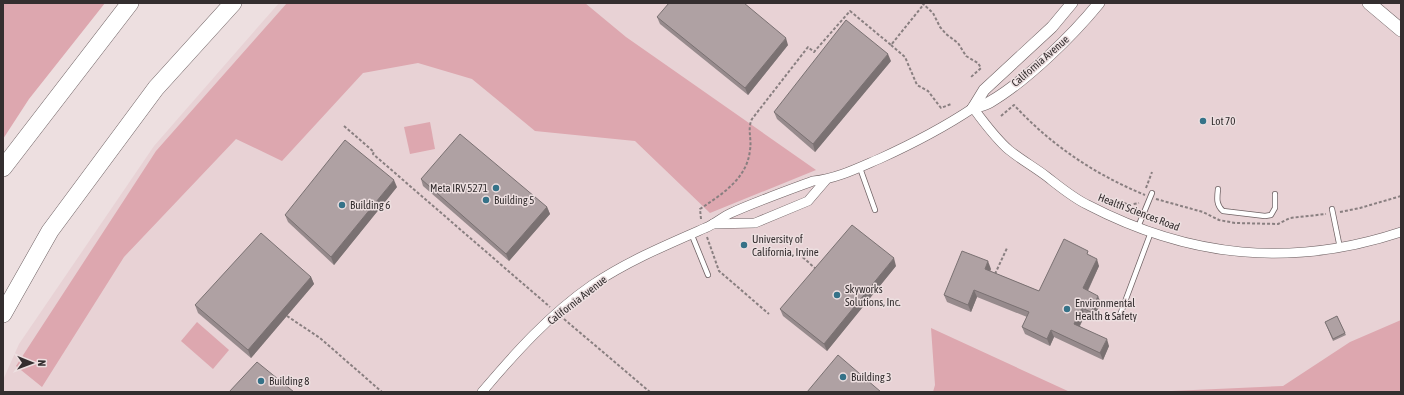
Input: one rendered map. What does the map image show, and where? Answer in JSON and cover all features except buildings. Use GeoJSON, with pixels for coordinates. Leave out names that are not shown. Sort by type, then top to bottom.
{"type":"FeatureCollection","features":[{"type":"Feature","properties":{"kind":"highway"},"geometry":{"type":"LineString","coordinates":[[3,168],[130,3]]}},
{"type":"Feature","properties":{"kind":"highway"},"geometry":{"type":"LineString","coordinates":[[3,314],[54,225],[156,88],[232,3]]}},
{"type":"Feature","properties":{"kind":"main road"},"geometry":{"type":"LineString","coordinates":[[1369,3],[1401,30]]}},
{"type":"Feature","properties":{"kind":"street","name":"California Avenue"},"geometry":{"type":"LineString","coordinates":[[973,108],[984,90],[1052,27],[1072,3]]}},
{"type":"Feature","properties":{"kind":"street","name":"California Avenue"},"geometry":{"type":"LineString","coordinates":[[482,392],[512,356],[557,313],[592,286],[627,264],[691,233],[704,229],[730,213],[813,181],[826,180],[860,168],[914,143],[973,108],[990,102],[1026,75],[1078,28],[1099,3]]}},
{"type":"Feature","properties":{"kind":"street","name":"Health Sciences Road"},"geometry":{"type":"LineString","coordinates":[[973,108],[1009,150],[1087,205],[1150,232],[1231,252],[1281,254],[1305,253],[1340,248],[1401,232]]}},
{"type":"Feature","properties":{"kind":"street","name":"California Avenue"},"geometry":{"type":"LineString","coordinates":[[713,224],[755,223],[808,201],[826,180]]}},
{"type":"Feature","properties":{"kind":"lane"},"geometry":{"type":"LineString","coordinates":[[860,168],[875,210]]}},
{"type":"Feature","properties":{"kind":"lane"},"geometry":{"type":"LineString","coordinates":[[1218,189],[1218,207],[1223,212],[1270,215],[1275,208],[1274,194]]}},
{"type":"Feature","properties":{"kind":"lane"},"geometry":{"type":"LineString","coordinates":[[1138,227],[1151,195]]}},
{"type":"Feature","properties":{"kind":"lane"},"geometry":{"type":"LineString","coordinates":[[1332,211],[1340,248]]}},
{"type":"Feature","properties":{"kind":"lane"},"geometry":{"type":"LineString","coordinates":[[1120,315],[1150,232]]}},
{"type":"Feature","properties":{"kind":"lane"},"geometry":{"type":"LineString","coordinates":[[691,233],[708,275]]}},
{"type":"Feature","properties":{"kind":"path"},"geometry":{"type":"LineString","coordinates":[[891,45],[923,4],[933,12],[946,34],[958,43],[966,56],[978,63],[981,68],[971,77]]}},
{"type":"Feature","properties":{"kind":"path"},"geometry":{"type":"LineString","coordinates":[[769,314],[719,271],[704,229],[700,209],[723,194],[737,179],[747,162],[750,151],[749,126],[752,119],[808,47],[814,52],[850,11],[905,57],[917,85],[928,91],[941,108],[951,104]]}},
{"type":"Feature","properties":{"kind":"path"},"geometry":{"type":"LineString","coordinates":[[1002,116],[1014,105],[1042,133],[1071,156],[1100,174],[1144,195],[1151,195],[1167,203],[1203,212],[1219,220],[1235,223],[1278,224],[1290,218],[1360,208],[1401,196]]}},
{"type":"Feature","properties":{"kind":"path"},"geometry":{"type":"LineString","coordinates":[[344,126],[374,152],[373,154],[650,392]]}},
{"type":"Feature","properties":{"kind":"path"},"geometry":{"type":"LineString","coordinates":[[1116,217],[1122,202],[1135,205],[1139,203],[1144,195],[1152,172]]}},
{"type":"Feature","properties":{"kind":"path"},"geometry":{"type":"LineString","coordinates":[[993,279],[1007,248]]}},
{"type":"Feature","properties":{"kind":"path"},"geometry":{"type":"LineString","coordinates":[[798,254],[820,272]]}},
{"type":"Feature","properties":{"kind":"path"},"geometry":{"type":"LineString","coordinates":[[287,316],[320,338],[382,392]]}},
{"type":"Feature","properties":{"kind":"shaded area"},"geometry":{"type":"Polygon","coordinates":[[[3,3],[105,3],[29,99],[3,139],[3,3]]]}},
{"type":"Feature","properties":{"kind":"shaded area","name":"University of California, Irvine"},"geometry":{"type":"Polygon","coordinates":[[[279,3],[1401,3],[1401,392],[3,392],[3,380],[19,344],[154,146],[279,3]]]}},
{"type":"Feature","properties":{"kind":"shaded area"},"geometry":{"type":"Polygon","coordinates":[[[287,3],[585,3],[626,37],[816,170],[710,213],[635,141],[535,131],[472,79],[418,63],[363,73],[282,161],[236,139],[124,257],[42,387],[16,366],[156,151],[287,3]]]}},
{"type":"Feature","properties":{"kind":"shaded area"},"geometry":{"type":"Polygon","coordinates":[[[430,122],[435,149],[410,154],[404,127],[430,122]]]}},
{"type":"Feature","properties":{"kind":"shaded area"},"geometry":{"type":"Polygon","coordinates":[[[1401,320],[1401,392],[1149,392],[1283,386],[1350,342],[1401,320]]]}},
{"type":"Feature","properties":{"kind":"shaded area"},"geometry":{"type":"Polygon","coordinates":[[[197,322],[229,350],[213,369],[181,341],[197,322]]]}},
{"type":"Feature","properties":{"kind":"shaded area"},"geometry":{"type":"Polygon","coordinates":[[[931,328],[1070,392],[933,392],[935,385],[931,328]]]}},
{"type":"Feature","properties":{"kind":"place","name":"Lot 70"},"geometry":{"type":"Point","coordinates":[1203,121]}},
{"type":"Feature","properties":{"kind":"place","name":"Meta IRV 5271"},"geometry":{"type":"Point","coordinates":[496,188]}},
{"type":"Feature","properties":{"kind":"place","name":"Building 5"},"geometry":{"type":"Point","coordinates":[486,200]}},
{"type":"Feature","properties":{"kind":"place","name":"Building 6"},"geometry":{"type":"Point","coordinates":[342,205]}},
{"type":"Feature","properties":{"kind":"place","name":"University of California, Irvine"},"geometry":{"type":"Point","coordinates":[744,245]}},
{"type":"Feature","properties":{"kind":"place","name":"Skyworks Solutions, Inc."},"geometry":{"type":"Point","coordinates":[837,295]}},
{"type":"Feature","properties":{"kind":"place","name":"Environmental Health & Safety"},"geometry":{"type":"Point","coordinates":[1067,309]}},
{"type":"Feature","properties":{"kind":"place","name":"Building 3"},"geometry":{"type":"Point","coordinates":[843,377]}},
{"type":"Feature","properties":{"kind":"place","name":"Building 8"},"geometry":{"type":"Point","coordinates":[261,381]}}]}
